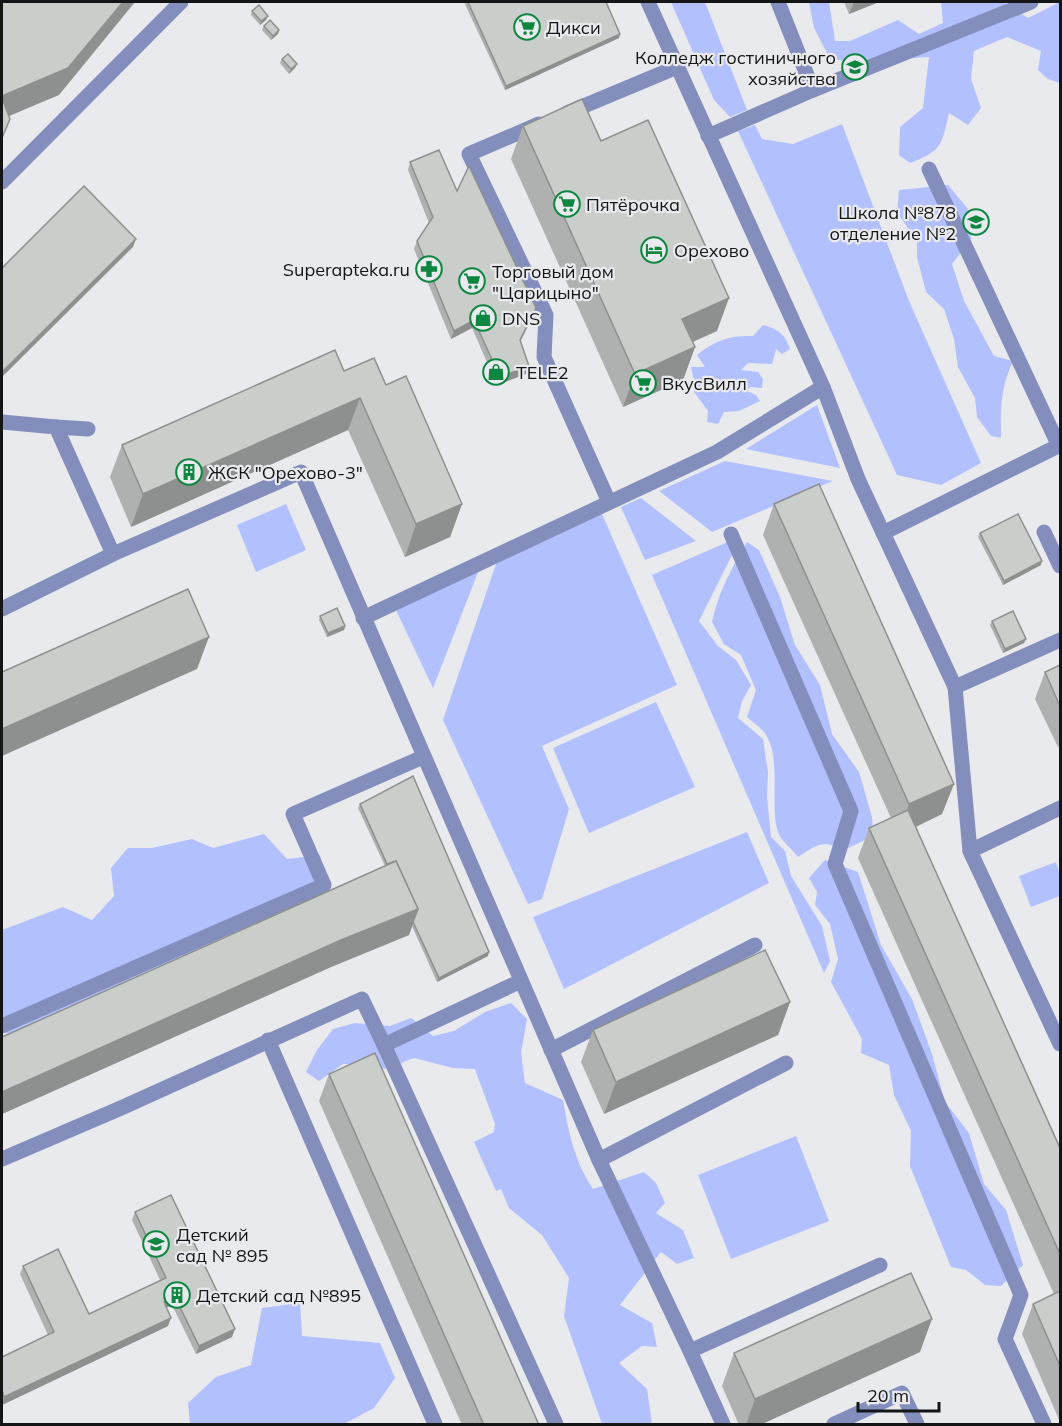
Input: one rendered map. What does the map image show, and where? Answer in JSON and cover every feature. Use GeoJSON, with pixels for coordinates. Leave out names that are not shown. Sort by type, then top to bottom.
{"type":"FeatureCollection","features":[{"type":"Feature","properties":{"kind":"lane"},"geometry":{"type":"LineString","coordinates":[[2,182],[181,2]]}},
{"type":"Feature","properties":{"kind":"lane"},"geometry":{"type":"LineString","coordinates":[[648,2],[823,387],[858,479],[955,687],[970,851],[1060,1044]]}},
{"type":"Feature","properties":{"kind":"lane"},"geometry":{"type":"LineString","coordinates":[[778,2],[813,90]]}},
{"type":"Feature","properties":{"kind":"lane"},"geometry":{"type":"LineString","coordinates":[[708,136],[813,90],[1031,2]]}},
{"type":"Feature","properties":{"kind":"lane"},"geometry":{"type":"LineString","coordinates":[[607,499],[544,357],[546,315],[469,154],[677,67]]}},
{"type":"Feature","properties":{"kind":"lane"},"geometry":{"type":"LineString","coordinates":[[883,533],[1060,446],[929,169]]}},
{"type":"Feature","properties":{"kind":"lane"},"geometry":{"type":"LineString","coordinates":[[363,618],[607,499],[717,452],[823,387]]}},
{"type":"Feature","properties":{"kind":"lane"},"geometry":{"type":"LineString","coordinates":[[2,422],[88,429]]}},
{"type":"Feature","properties":{"kind":"lane"},"geometry":{"type":"LineString","coordinates":[[56,427],[113,554]]}},
{"type":"Feature","properties":{"kind":"lane"},"geometry":{"type":"LineString","coordinates":[[2,609],[113,554],[301,472],[598,1160],[723,1425]]}},
{"type":"Feature","properties":{"kind":"lane"},"geometry":{"type":"LineString","coordinates":[[590,498],[607,499]]}},
{"type":"Feature","properties":{"kind":"lane"},"geometry":{"type":"LineString","coordinates":[[1044,532],[1060,566]]}},
{"type":"Feature","properties":{"kind":"lane"},"geometry":{"type":"LineString","coordinates":[[731,534],[851,811],[835,864],[1021,1295],[1005,1339],[1044,1425]]}},
{"type":"Feature","properties":{"kind":"lane"},"geometry":{"type":"LineString","coordinates":[[955,687],[1060,640]]}},
{"type":"Feature","properties":{"kind":"lane"},"geometry":{"type":"LineString","coordinates":[[2,1026],[324,885],[293,814],[423,757]]}},
{"type":"Feature","properties":{"kind":"lane"},"geometry":{"type":"LineString","coordinates":[[970,851],[1060,808]]}},
{"type":"Feature","properties":{"kind":"lane"},"geometry":{"type":"LineString","coordinates":[[551,1050],[755,945]]}},
{"type":"Feature","properties":{"kind":"lane"},"geometry":{"type":"LineString","coordinates":[[384,1045],[521,981]]}},
{"type":"Feature","properties":{"kind":"lane"},"geometry":{"type":"LineString","coordinates":[[2,1159],[362,999],[556,1425]]}},
{"type":"Feature","properties":{"kind":"lane"},"geometry":{"type":"LineString","coordinates":[[268,1040],[435,1425]]}},
{"type":"Feature","properties":{"kind":"lane"},"geometry":{"type":"LineString","coordinates":[[598,1160],[786,1063]]}},
{"type":"Feature","properties":{"kind":"lane"},"geometry":{"type":"LineString","coordinates":[[690,1351],[880,1265]]}},
{"type":"Feature","properties":{"kind":"lane"},"geometry":{"type":"LineString","coordinates":[[834,1425],[902,1393],[917,1425]]}},
{"type":"Feature","properties":{"kind":"shaded area"},"geometry":{"type":"Polygon","coordinates":[[[671,2],[705,2],[747,110],[730,117],[714,100],[671,2]]]}},
{"type":"Feature","properties":{"kind":"shaded area"},"geometry":{"type":"Polygon","coordinates":[[[809,2],[829,2],[835,41],[850,41],[898,20],[919,34],[943,23],[941,2],[1003,2],[1028,18],[1060,2],[1060,83],[1048,79],[1038,70],[1041,51],[1007,37],[974,51],[971,79],[981,108],[968,125],[949,113],[939,145],[929,154],[910,163],[899,155],[900,127],[923,108],[929,57],[853,62],[830,59],[814,28],[809,2]]]}},
{"type":"Feature","properties":{"kind":"shaded area"},"geometry":{"type":"Polygon","coordinates":[[[842,124],[909,301],[981,463],[941,485],[897,475],[738,131],[755,125],[762,139],[793,144],[842,124]]]}},
{"type":"Feature","properties":{"kind":"shaded area"},"geometry":{"type":"Polygon","coordinates":[[[948,185],[968,209],[971,239],[952,264],[964,301],[994,356],[1013,361],[1002,398],[1001,438],[991,436],[977,417],[975,398],[958,367],[954,339],[944,309],[926,292],[917,257],[917,242],[897,212],[899,190],[948,185]]]}},
{"type":"Feature","properties":{"kind":"shaded area"},"geometry":{"type":"Polygon","coordinates":[[[763,325],[780,333],[786,339],[790,349],[782,354],[776,349],[772,364],[748,363],[741,370],[758,372],[763,379],[762,388],[750,387],[747,391],[756,395],[760,401],[739,411],[724,412],[718,424],[707,422],[708,411],[694,392],[691,367],[705,367],[697,355],[723,340],[737,336],[753,336],[763,325]]]}},
{"type":"Feature","properties":{"kind":"shaded area"},"geometry":{"type":"Polygon","coordinates":[[[817,405],[840,468],[746,449],[817,405]]]}},
{"type":"Feature","properties":{"kind":"shaded area"},"geometry":{"type":"Polygon","coordinates":[[[725,461],[833,481],[712,532],[659,491],[725,461]]]}},
{"type":"Feature","properties":{"kind":"shaded area"},"geometry":{"type":"Polygon","coordinates":[[[641,498],[696,541],[645,560],[621,507],[641,498]]]}},
{"type":"Feature","properties":{"kind":"shaded area"},"geometry":{"type":"Polygon","coordinates":[[[286,504],[306,550],[256,572],[237,525],[286,504]]]}},
{"type":"Feature","properties":{"kind":"shaded area"},"geometry":{"type":"Polygon","coordinates":[[[602,514],[677,685],[542,746],[569,809],[542,899],[528,904],[443,720],[497,561],[602,514]]]}},
{"type":"Feature","properties":{"kind":"shaded area"},"geometry":{"type":"Polygon","coordinates":[[[730,541],[734,551],[699,621],[718,646],[736,660],[751,685],[742,701],[738,718],[763,739],[768,772],[767,797],[771,837],[785,851],[791,876],[822,926],[830,961],[824,973],[652,575],[730,541]]]}},
{"type":"Feature","properties":{"kind":"shaded area"},"geometry":{"type":"Polygon","coordinates":[[[747,542],[759,550],[780,597],[795,645],[820,685],[832,734],[859,772],[872,817],[873,832],[863,841],[844,850],[824,844],[798,857],[778,832],[773,754],[770,742],[764,732],[747,717],[756,690],[741,655],[724,644],[712,622],[726,581],[747,542]]]}},
{"type":"Feature","properties":{"kind":"shaded area"},"geometry":{"type":"Polygon","coordinates":[[[480,567],[433,688],[395,608],[480,567]]]}},
{"type":"Feature","properties":{"kind":"shaded area"},"geometry":{"type":"Polygon","coordinates":[[[656,702],[695,787],[589,833],[553,748],[656,702]]]}},
{"type":"Feature","properties":{"kind":"shaded area"},"geometry":{"type":"Polygon","coordinates":[[[747,832],[769,883],[564,989],[533,917],[747,832]]]}},
{"type":"Feature","properties":{"kind":"shaded area"},"geometry":{"type":"Polygon","coordinates":[[[264,834],[287,859],[320,855],[329,895],[13,1035],[2,1032],[2,930],[63,907],[92,920],[114,896],[111,868],[128,848],[152,848],[192,839],[213,848],[264,834]]]}},
{"type":"Feature","properties":{"kind":"shaded area"},"geometry":{"type":"Polygon","coordinates":[[[825,860],[858,872],[881,945],[912,999],[932,1054],[945,1102],[969,1133],[984,1184],[1006,1210],[1023,1265],[1001,1286],[985,1285],[966,1270],[951,1267],[910,1166],[911,1131],[894,1095],[889,1065],[861,1053],[862,1039],[831,982],[838,959],[830,924],[815,905],[817,892],[809,878],[825,860]]]}},
{"type":"Feature","properties":{"kind":"shaded area"},"geometry":{"type":"Polygon","coordinates":[[[1056,862],[1060,875],[1060,896],[1031,907],[1019,876],[1056,862]]]}},
{"type":"Feature","properties":{"kind":"shaded area"},"geometry":{"type":"Polygon","coordinates":[[[511,1003],[527,1019],[521,1053],[525,1083],[563,1100],[573,1146],[581,1168],[593,1189],[644,1172],[656,1183],[665,1203],[656,1213],[683,1230],[694,1258],[677,1264],[661,1252],[620,1305],[652,1323],[657,1347],[642,1346],[619,1363],[647,1389],[652,1424],[602,1424],[564,1316],[569,1278],[542,1235],[509,1208],[501,1189],[496,1191],[474,1142],[494,1132],[495,1124],[475,1069],[453,1068],[414,1058],[386,1069],[371,1065],[343,1064],[319,1081],[306,1072],[317,1050],[333,1029],[355,1023],[390,1026],[411,1018],[433,1036],[454,1031],[485,1012],[511,1003]]]}},
{"type":"Feature","properties":{"kind":"shaded area"},"geometry":{"type":"Polygon","coordinates":[[[796,1136],[829,1221],[731,1259],[698,1175],[796,1136]]]}},
{"type":"Feature","properties":{"kind":"shaded area"},"geometry":{"type":"Polygon","coordinates":[[[300,1303],[302,1336],[380,1343],[395,1378],[374,1408],[344,1424],[190,1424],[188,1403],[216,1377],[251,1365],[262,1308],[300,1303]]]}},
{"type":"Feature","properties":{"kind":"building"},"geometry":{"type":"Polygon","coordinates":[[[2,2],[123,2],[68,68],[2,96],[2,2]]]}},
{"type":"Feature","properties":{"kind":"building"},"geometry":{"type":"Polygon","coordinates":[[[468,2],[606,2],[620,34],[506,86],[468,2]]]}},
{"type":"Feature","properties":{"kind":"building"},"geometry":{"type":"Polygon","coordinates":[[[259,5],[268,16],[261,21],[252,11],[259,5]]]}},
{"type":"Feature","properties":{"kind":"building"},"geometry":{"type":"Polygon","coordinates":[[[270,20],[279,30],[273,36],[264,26],[270,20]]]}},
{"type":"Feature","properties":{"kind":"building"},"geometry":{"type":"Polygon","coordinates":[[[288,54],[297,64],[291,69],[282,59],[288,54]]]}},
{"type":"Feature","properties":{"kind":"building"},"geometry":{"type":"Polygon","coordinates":[[[2,98],[10,119],[2,138],[2,98]]]}},
{"type":"Feature","properties":{"kind":"building"},"geometry":{"type":"Polygon","coordinates":[[[582,99],[601,141],[648,120],[729,298],[682,319],[695,347],[635,374],[523,126],[582,99]]]}},
{"type":"Feature","properties":{"kind":"building","name":"Торговый дом \"Царицыно\""},"geometry":{"type":"Polygon","coordinates":[[[439,150],[457,191],[469,166],[536,308],[520,340],[529,366],[500,377],[474,320],[454,331],[417,241],[433,217],[410,162],[439,150]]]}},
{"type":"Feature","properties":{"kind":"building"},"geometry":{"type":"Polygon","coordinates":[[[84,186],[136,239],[2,372],[2,268],[84,186]]]}},
{"type":"Feature","properties":{"kind":"building"},"geometry":{"type":"Polygon","coordinates":[[[335,350],[344,371],[374,358],[386,385],[406,376],[462,504],[416,524],[360,398],[143,494],[122,445],[335,350]]]}},
{"type":"Feature","properties":{"kind":"building"},"geometry":{"type":"Polygon","coordinates":[[[819,484],[954,784],[909,804],[774,504],[819,484]]]}},
{"type":"Feature","properties":{"kind":"building"},"geometry":{"type":"Polygon","coordinates":[[[1018,514],[1042,561],[1004,581],[980,533],[1018,514]]]}},
{"type":"Feature","properties":{"kind":"building"},"geometry":{"type":"Polygon","coordinates":[[[188,589],[209,637],[2,729],[2,672],[188,589]]]}},
{"type":"Feature","properties":{"kind":"building"},"geometry":{"type":"Polygon","coordinates":[[[337,608],[345,626],[328,633],[320,616],[337,608]]]}},
{"type":"Feature","properties":{"kind":"building"},"geometry":{"type":"Polygon","coordinates":[[[1013,611],[1026,639],[1005,649],[992,621],[1013,611]]]}},
{"type":"Feature","properties":{"kind":"building"},"geometry":{"type":"Polygon","coordinates":[[[1060,665],[1060,706],[1045,672],[1060,665]]]}},
{"type":"Feature","properties":{"kind":"building"},"geometry":{"type":"Polygon","coordinates":[[[413,776],[489,952],[439,978],[413,922],[418,909],[396,861],[387,864],[360,804],[413,776]]]}},
{"type":"Feature","properties":{"kind":"building"},"geometry":{"type":"Polygon","coordinates":[[[908,810],[1060,1148],[1060,1254],[869,828],[908,810]]]}},
{"type":"Feature","properties":{"kind":"building"},"geometry":{"type":"Polygon","coordinates":[[[396,861],[418,909],[341,940],[2,1092],[2,1037],[396,861]]]}},
{"type":"Feature","properties":{"kind":"building"},"geometry":{"type":"Polygon","coordinates":[[[765,950],[790,1002],[616,1082],[593,1030],[765,950]]]}},
{"type":"Feature","properties":{"kind":"building"},"geometry":{"type":"Polygon","coordinates":[[[375,1053],[539,1425],[484,1425],[329,1074],[375,1053]]]}},
{"type":"Feature","properties":{"kind":"building","name":"Детский сад №895"},"geometry":{"type":"Polygon","coordinates":[[[171,1195],[235,1329],[199,1346],[175,1297],[164,1302],[171,1318],[4,1397],[2,1357],[54,1332],[23,1266],[58,1249],[89,1314],[166,1278],[135,1212],[171,1195]]]}},
{"type":"Feature","properties":{"kind":"building"},"geometry":{"type":"Polygon","coordinates":[[[911,1273],[932,1319],[755,1399],[734,1353],[911,1273]]]}},
{"type":"Feature","properties":{"kind":"building"},"geometry":{"type":"Polygon","coordinates":[[[1060,1291],[1060,1366],[1033,1304],[1060,1291]]]}},
{"type":"Feature","properties":{"kind":"place","name":"Дикси"},"geometry":{"type":"Point","coordinates":[527,27]}},
{"type":"Feature","properties":{"kind":"place","name":"Колледж гостиничного хозяйcтва"},"geometry":{"type":"Point","coordinates":[855,67]}},
{"type":"Feature","properties":{"kind":"place","name":"Пятёрочка"},"geometry":{"type":"Point","coordinates":[567,204]}},
{"type":"Feature","properties":{"kind":"place","name":"Школа №878 отделение №2"},"geometry":{"type":"Point","coordinates":[976,222]}},
{"type":"Feature","properties":{"kind":"place","name":"Орехово"},"geometry":{"type":"Point","coordinates":[654,250]}},
{"type":"Feature","properties":{"kind":"place","name":"Superapteka.ru"},"geometry":{"type":"Point","coordinates":[429,269]}},
{"type":"Feature","properties":{"kind":"place","name":"Торговый дом \"Царицыно\""},"geometry":{"type":"Point","coordinates":[472,281]}},
{"type":"Feature","properties":{"kind":"place","name":"DNS"},"geometry":{"type":"Point","coordinates":[483,318]}},
{"type":"Feature","properties":{"kind":"place","name":"TELE2"},"geometry":{"type":"Point","coordinates":[496,372]}},
{"type":"Feature","properties":{"kind":"place","name":"ВкусВилл"},"geometry":{"type":"Point","coordinates":[643,383]}},
{"type":"Feature","properties":{"kind":"place","name":"ЖСК \"Орехово-3\""},"geometry":{"type":"Point","coordinates":[189,472]}},
{"type":"Feature","properties":{"kind":"place","name":"Детский сад № 895"},"geometry":{"type":"Point","coordinates":[156,1244]}},
{"type":"Feature","properties":{"kind":"place","name":"Детский сад №895"},"geometry":{"type":"Point","coordinates":[177,1295]}}]}
